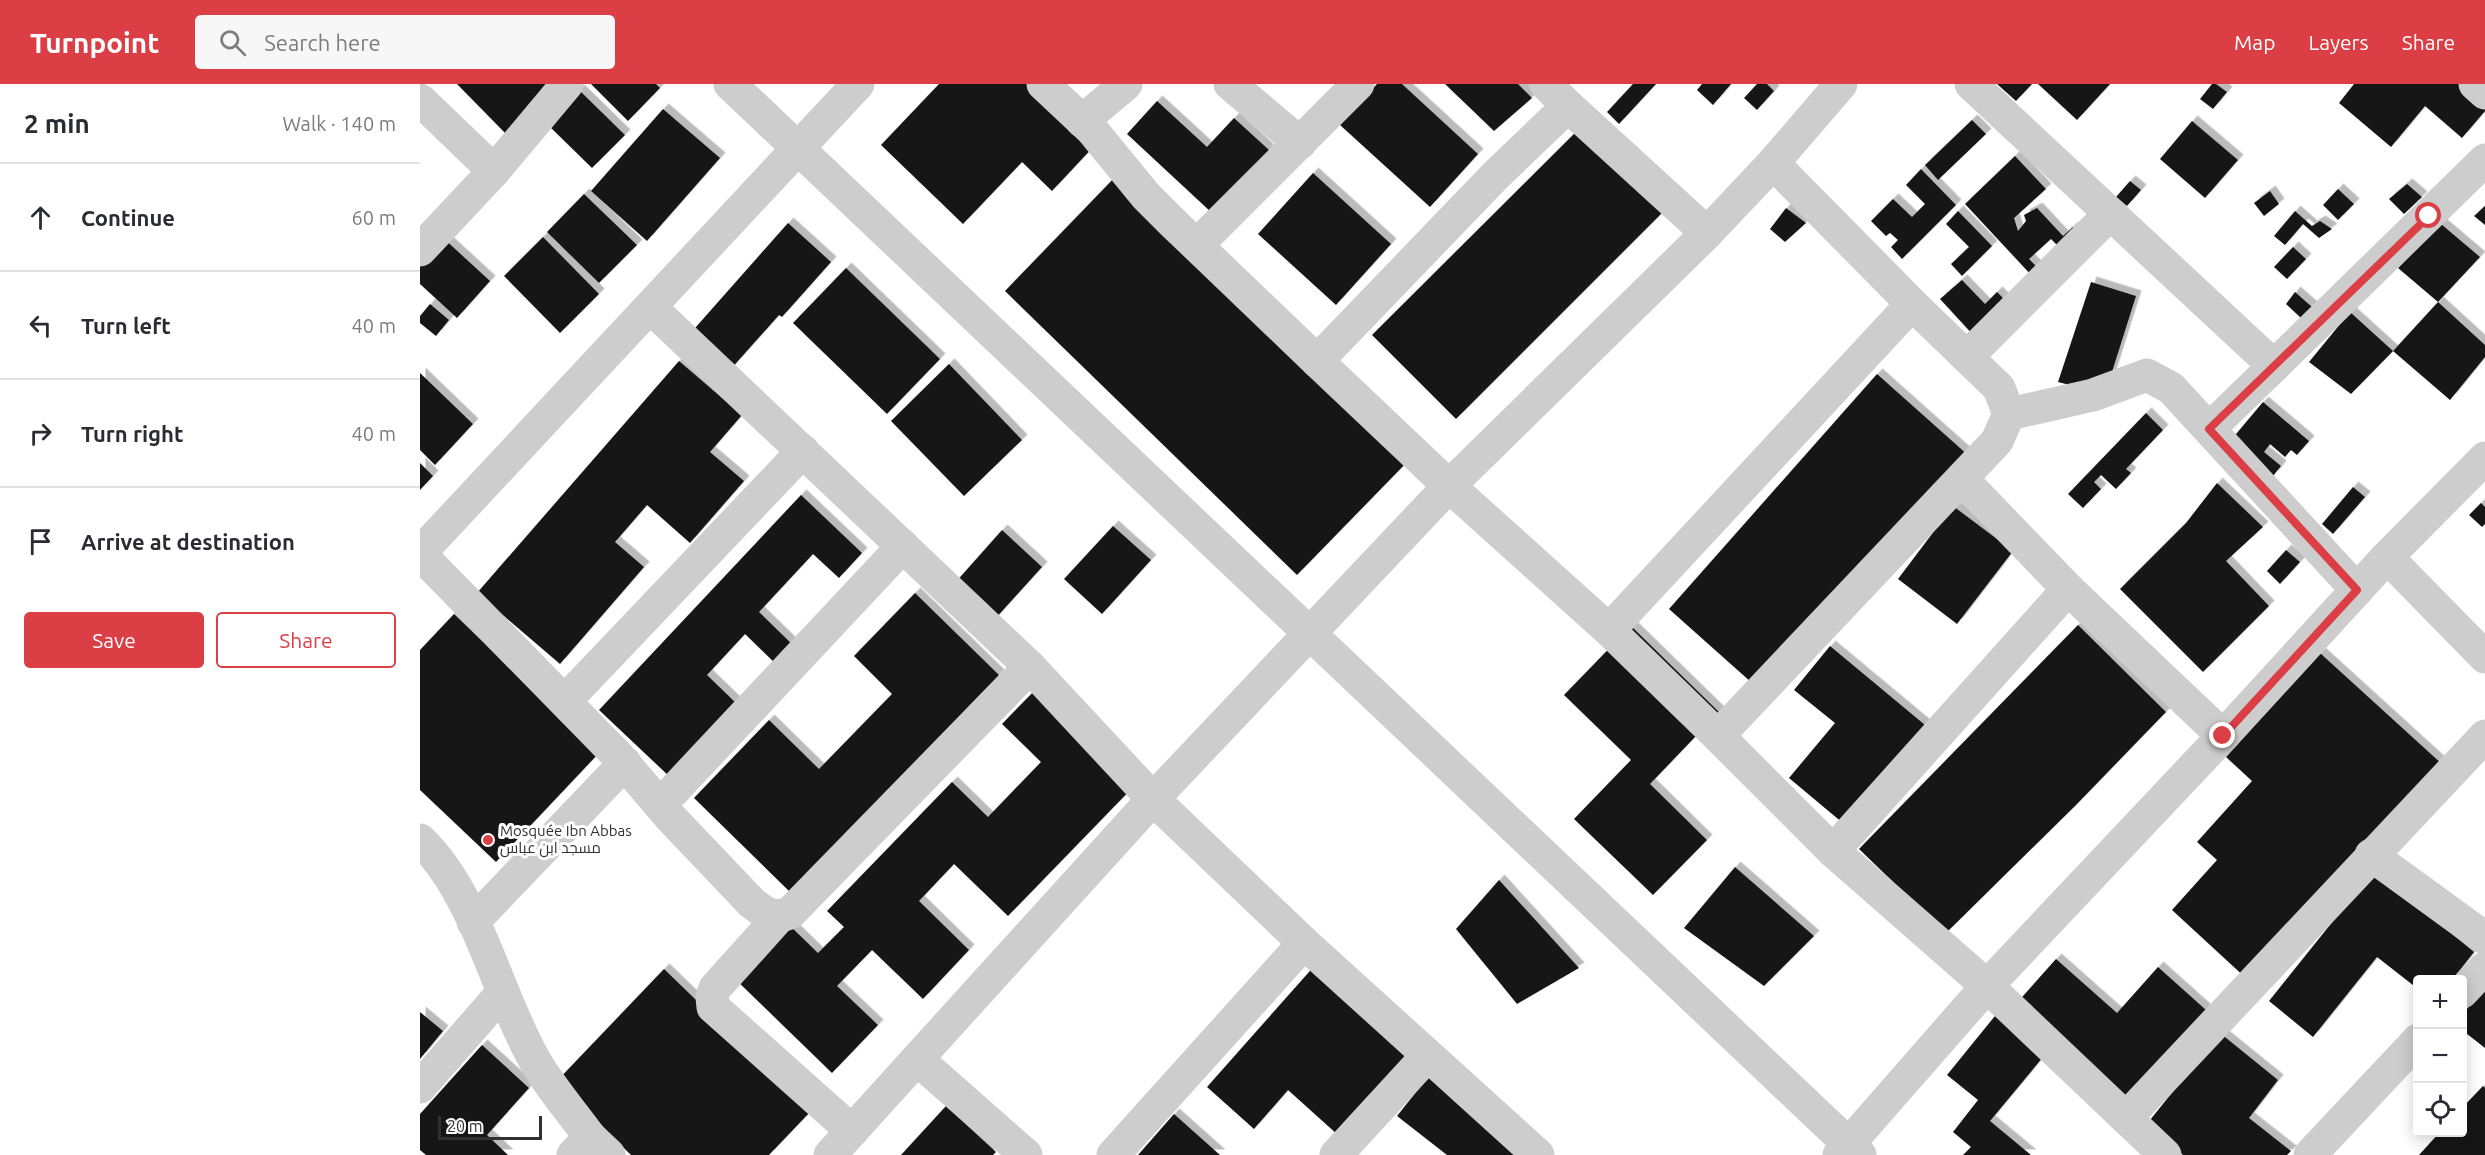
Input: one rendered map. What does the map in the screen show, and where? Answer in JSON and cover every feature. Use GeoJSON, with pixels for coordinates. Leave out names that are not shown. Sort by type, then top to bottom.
{"type":"FeatureCollection","features":[{"type":"Feature","properties":{"kind":"street"},"geometry":{"type":"LineString","coordinates":[[420,250],[494,171],[567,84]]}},
{"type":"Feature","properties":{"kind":"street"},"geometry":{"type":"LineString","coordinates":[[730,84],[1310,634],[1849,1152],[1987,986],[2223,736],[2387,557],[2485,458]]}},
{"type":"Feature","properties":{"kind":"street"},"geometry":{"type":"LineString","coordinates":[[778,918],[765,913],[752,903],[660,805],[625,764],[420,554],[858,84]]}},
{"type":"Feature","properties":{"kind":"street"},"geometry":{"type":"LineString","coordinates":[[1043,84],[1082,121],[1146,196],[1317,361],[1449,486],[1609,630],[1833,851],[1987,986],[2165,1155]]}},
{"type":"Feature","properties":{"kind":"street"},"geometry":{"type":"LineString","coordinates":[[1082,121],[1126,84]]}},
{"type":"Feature","properties":{"kind":"street"},"geometry":{"type":"LineString","coordinates":[[1230,84],[1300,143]]}},
{"type":"Feature","properties":{"kind":"street"},"geometry":{"type":"LineString","coordinates":[[1197,244],[1358,84]]}},
{"type":"Feature","properties":{"kind":"street"},"geometry":{"type":"LineString","coordinates":[[1971,84],[2109,215],[2274,366]]}},
{"type":"Feature","properties":{"kind":"street"},"geometry":{"type":"LineString","coordinates":[[2475,84],[2485,93]]}},
{"type":"Feature","properties":{"kind":"street"},"geometry":{"type":"LineString","coordinates":[[830,1155],[1153,799],[1449,486],[1707,233],[1773,163],[1834,86]]}},
{"type":"Feature","properties":{"kind":"street"},"geometry":{"type":"LineString","coordinates":[[1317,361],[1495,176],[1557,95],[1707,233]]}},
{"type":"Feature","properties":{"kind":"street"},"geometry":{"type":"LineString","coordinates":[[420,100],[494,171]]}},
{"type":"Feature","properties":{"kind":"street"},"geometry":{"type":"LineString","coordinates":[[2209,429],[2485,160]]}},
{"type":"Feature","properties":{"kind":"street"},"geometry":{"type":"LineString","coordinates":[[1718,736],[1997,441],[2009,414],[1999,388],[1912,304],[1773,163]]}},
{"type":"Feature","properties":{"kind":"street"},"geometry":{"type":"LineString","coordinates":[[1968,356],[2109,215]]}},
{"type":"Feature","properties":{"kind":"street"},"geometry":{"type":"LineString","coordinates":[[1609,630],[1912,304]]}},
{"type":"Feature","properties":{"kind":"street"},"geometry":{"type":"LineString","coordinates":[[650,307],[1030,667],[1153,799],[1304,943],[1538,1155]]}},
{"type":"Feature","properties":{"kind":"street"},"geometry":{"type":"LineString","coordinates":[[2009,414],[2092,395],[2146,375],[2171,388],[2357,590]]}},
{"type":"Feature","properties":{"kind":"street"},"geometry":{"type":"LineString","coordinates":[[564,701],[803,451]]}},
{"type":"Feature","properties":{"kind":"street"},"geometry":{"type":"LineString","coordinates":[[1962,479],[2068,589],[2223,736]]}},
{"type":"Feature","properties":{"kind":"street"},"geometry":{"type":"LineString","coordinates":[[660,805],[903,546]]}},
{"type":"Feature","properties":{"kind":"street"},"geometry":{"type":"LineString","coordinates":[[2387,557],[2485,657]]}},
{"type":"Feature","properties":{"kind":"street"},"geometry":{"type":"LineString","coordinates":[[1833,851],[2068,589]]}},
{"type":"Feature","properties":{"kind":"street"},"geometry":{"type":"LineString","coordinates":[[852,1131],[713,1007],[712,997],[715,988],[778,918],[790,913],[1030,667]]}},
{"type":"Feature","properties":{"kind":"street"},"geometry":{"type":"LineString","coordinates":[[2126,1118],[2485,736]]}},
{"type":"Feature","properties":{"kind":"street"},"geometry":{"type":"LineString","coordinates":[[473,922],[625,764]]}},
{"type":"Feature","properties":{"kind":"street"},"geometry":{"type":"LineString","coordinates":[[425,854],[473,922],[502,993],[535,1060],[591,1149]]}},
{"type":"Feature","properties":{"kind":"street"},"geometry":{"type":"LineString","coordinates":[[2371,855],[2485,938]]}},
{"type":"Feature","properties":{"kind":"street"},"geometry":{"type":"LineString","coordinates":[[1113,1155],[1304,943]]}},
{"type":"Feature","properties":{"kind":"street"},"geometry":{"type":"LineString","coordinates":[[2467,988],[2485,968]]}},
{"type":"Feature","properties":{"kind":"street"},"geometry":{"type":"LineString","coordinates":[[420,1087],[502,993]]}},
{"type":"Feature","properties":{"kind":"street"},"geometry":{"type":"LineString","coordinates":[[2310,1155],[2413,1045]]}},
{"type":"Feature","properties":{"kind":"street"},"geometry":{"type":"LineString","coordinates":[[1336,1155],[1427,1056]]}},
{"type":"Feature","properties":{"kind":"street"},"geometry":{"type":"LineString","coordinates":[[916,1059],[1026,1155]]}},
{"type":"Feature","properties":{"kind":"building"},"geometry":{"type":"Polygon","coordinates":[[[457,84],[555,84],[505,133],[457,84]]]}},
{"type":"Feature","properties":{"kind":"building"},"geometry":{"type":"Polygon","coordinates":[[[591,84],[656,84],[660,88],[628,121],[591,84]]]}},
{"type":"Feature","properties":{"kind":"building"},"geometry":{"type":"Polygon","coordinates":[[[939,84],[1033,84],[1096,144],[1052,191],[1022,162],[963,224],[881,145],[939,84]]]}},
{"type":"Feature","properties":{"kind":"building"},"geometry":{"type":"Polygon","coordinates":[[[1377,84],[1402,84],[1478,154],[1430,207],[1340,125],[1377,84]]]}},
{"type":"Feature","properties":{"kind":"building"},"geometry":{"type":"Polygon","coordinates":[[[1445,84],[1518,84],[1532,98],[1494,131],[1445,84]]]}},
{"type":"Feature","properties":{"kind":"building"},"geometry":{"type":"Polygon","coordinates":[[[1633,84],[1656,84],[1619,124],[1607,112],[1633,84]]]}},
{"type":"Feature","properties":{"kind":"building"},"geometry":{"type":"Polygon","coordinates":[[[1702,84],[1731,84],[1713,105],[1697,90],[1702,84]]]}},
{"type":"Feature","properties":{"kind":"building"},"geometry":{"type":"Polygon","coordinates":[[[1757,84],[1767,84],[1774,91],[1757,110],[1744,98],[1757,84]]]}},
{"type":"Feature","properties":{"kind":"building"},"geometry":{"type":"Polygon","coordinates":[[[1997,84],[2032,84],[2016,101],[1997,84]]]}},
{"type":"Feature","properties":{"kind":"building"},"geometry":{"type":"Polygon","coordinates":[[[2038,84],[2110,84],[2077,120],[2038,84]]]}},
{"type":"Feature","properties":{"kind":"building"},"geometry":{"type":"Polygon","coordinates":[[[2212,84],[2216,84],[2227,92],[2213,109],[2200,99],[2212,84]]]}},
{"type":"Feature","properties":{"kind":"building"},"geometry":{"type":"Polygon","coordinates":[[[2354,84],[2472,84],[2485,95],[2485,111],[2462,138],[2425,106],[2391,147],[2339,103],[2354,84]]]}},
{"type":"Feature","properties":{"kind":"building"},"geometry":{"type":"Polygon","coordinates":[[[579,90],[625,135],[592,168],[547,124],[579,90]]]}},
{"type":"Feature","properties":{"kind":"building"},"geometry":{"type":"Polygon","coordinates":[[[1157,101],[1207,147],[1234,118],[1269,150],[1212,213],[1127,134],[1157,101]]]}},
{"type":"Feature","properties":{"kind":"building"},"geometry":{"type":"Polygon","coordinates":[[[663,109],[720,158],[647,241],[591,191],[663,109]]]}},
{"type":"Feature","properties":{"kind":"building"},"geometry":{"type":"Polygon","coordinates":[[[1972,120],[1986,134],[1938,180],[1925,165],[1972,120]]]}},
{"type":"Feature","properties":{"kind":"building"},"geometry":{"type":"Polygon","coordinates":[[[2192,121],[2238,160],[2205,198],[2160,159],[2192,121]]]}},
{"type":"Feature","properties":{"kind":"building"},"geometry":{"type":"Polygon","coordinates":[[[1579,129],[1662,213],[1456,419],[1372,335],[1579,129]]]}},
{"type":"Feature","properties":{"kind":"building"},"geometry":{"type":"Polygon","coordinates":[[[2015,156],[2046,189],[2014,218],[2018,231],[2026,221],[2024,215],[2037,208],[2063,236],[2073,227],[2079,235],[2062,250],[2051,239],[2029,259],[2040,270],[2033,277],[1965,204],[2015,156]]]}},
{"type":"Feature","properties":{"kind":"building"},"geometry":{"type":"Polygon","coordinates":[[[1921,169],[1956,205],[1902,259],[1891,247],[1898,240],[1890,233],[1886,236],[1871,221],[1893,199],[1912,217],[1925,204],[1906,185],[1921,169]]]}},
{"type":"Feature","properties":{"kind":"building"},"geometry":{"type":"Polygon","coordinates":[[[1119,173],[1411,458],[1297,575],[1005,291],[1119,173]]]}},
{"type":"Feature","properties":{"kind":"building"},"geometry":{"type":"Polygon","coordinates":[[[1313,173],[1391,244],[1336,305],[1258,234],[1313,173]]]}},
{"type":"Feature","properties":{"kind":"building"},"geometry":{"type":"Polygon","coordinates":[[[2130,181],[2141,190],[2127,206],[2116,197],[2130,181]]]}},
{"type":"Feature","properties":{"kind":"building"},"geometry":{"type":"Polygon","coordinates":[[[2407,184],[2422,197],[2404,214],[2389,199],[2407,184]]]}},
{"type":"Feature","properties":{"kind":"building"},"geometry":{"type":"Polygon","coordinates":[[[2338,189],[2354,204],[2338,220],[2323,205],[2338,189]]]}},
{"type":"Feature","properties":{"kind":"building"},"geometry":{"type":"Polygon","coordinates":[[[2270,191],[2279,204],[2264,216],[2254,203],[2270,191]]]}},
{"type":"Feature","properties":{"kind":"building"},"geometry":{"type":"Polygon","coordinates":[[[584,194],[637,245],[599,283],[547,232],[584,194]]]}},
{"type":"Feature","properties":{"kind":"building"},"geometry":{"type":"Polygon","coordinates":[[[2485,206],[2485,225],[2474,216],[2485,206]]]}},
{"type":"Feature","properties":{"kind":"building"},"geometry":{"type":"Polygon","coordinates":[[[1786,208],[1806,223],[1785,242],[1770,229],[1786,208]]]}},
{"type":"Feature","properties":{"kind":"building"},"geometry":{"type":"Polygon","coordinates":[[[1958,211],[1992,246],[1962,276],[1951,264],[1969,247],[1946,224],[1958,211]]]}},
{"type":"Feature","properties":{"kind":"building"},"geometry":{"type":"Polygon","coordinates":[[[2295,211],[2312,226],[2320,221],[2332,229],[2319,238],[2303,224],[2285,245],[2274,236],[2295,211]]]}},
{"type":"Feature","properties":{"kind":"building"},"geometry":{"type":"Polygon","coordinates":[[[788,223],[831,262],[782,317],[779,315],[729,371],[688,336],[788,223]]]}},
{"type":"Feature","properties":{"kind":"building"},"geometry":{"type":"Polygon","coordinates":[[[2441,224],[2480,257],[2438,302],[2398,268],[2441,224]]]}},
{"type":"Feature","properties":{"kind":"building"},"geometry":{"type":"Polygon","coordinates":[[[441,236],[490,281],[457,318],[420,284],[420,260],[441,236]]]}},
{"type":"Feature","properties":{"kind":"building"},"geometry":{"type":"Polygon","coordinates":[[[543,237],[599,294],[560,333],[504,276],[543,237]]]}},
{"type":"Feature","properties":{"kind":"building"},"geometry":{"type":"Polygon","coordinates":[[[2293,247],[2306,259],[2287,279],[2274,267],[2293,247]]]}},
{"type":"Feature","properties":{"kind":"building"},"geometry":{"type":"Polygon","coordinates":[[[846,268],[940,359],[887,414],[793,323],[846,268]]]}},
{"type":"Feature","properties":{"kind":"building"},"geometry":{"type":"Polygon","coordinates":[[[1962,280],[1985,304],[1997,292],[2009,304],[1975,337],[1940,299],[1962,280]]]}},
{"type":"Feature","properties":{"kind":"building"},"geometry":{"type":"Polygon","coordinates":[[[2091,282],[2136,296],[2105,394],[2058,382],[2091,282]]]}},
{"type":"Feature","properties":{"kind":"building"},"geometry":{"type":"Polygon","coordinates":[[[2295,292],[2312,307],[2301,318],[2286,304],[2295,292]]]}},
{"type":"Feature","properties":{"kind":"building"},"geometry":{"type":"Polygon","coordinates":[[[2438,302],[2485,345],[2485,357],[2450,400],[2393,351],[2438,302]]]}},
{"type":"Feature","properties":{"kind":"building"},"geometry":{"type":"Polygon","coordinates":[[[430,304],[449,320],[436,336],[420,323],[420,316],[430,304]]]}},
{"type":"Feature","properties":{"kind":"building"},"geometry":{"type":"Polygon","coordinates":[[[2350,312],[2393,351],[2351,394],[2309,362],[2350,312]]]}},
{"type":"Feature","properties":{"kind":"building"},"geometry":{"type":"Polygon","coordinates":[[[679,361],[742,415],[710,452],[744,481],[690,543],[647,505],[615,542],[644,567],[560,664],[477,593],[679,361]]]}},
{"type":"Feature","properties":{"kind":"building"},"geometry":{"type":"Polygon","coordinates":[[[949,364],[1022,440],[964,496],[891,421],[949,364]]]}},
{"type":"Feature","properties":{"kind":"building"},"geometry":{"type":"Polygon","coordinates":[[[420,373],[473,424],[435,465],[420,450],[420,373]]]}},
{"type":"Feature","properties":{"kind":"building"},"geometry":{"type":"Polygon","coordinates":[[[1877,374],[1969,456],[1761,691],[1669,609],[1877,374]]]}},
{"type":"Feature","properties":{"kind":"building"},"geometry":{"type":"Polygon","coordinates":[[[2263,402],[2309,441],[2297,455],[2291,450],[2285,457],[2270,444],[2264,452],[2281,466],[2273,476],[2231,440],[2263,402]]]}},
{"type":"Feature","properties":{"kind":"building"},"geometry":{"type":"Polygon","coordinates":[[[2146,413],[2163,430],[2126,469],[2131,473],[2116,489],[2101,475],[2094,482],[2101,489],[2083,508],[2068,494],[2146,413]]]}},
{"type":"Feature","properties":{"kind":"building"},"geometry":{"type":"Polygon","coordinates":[[[420,463],[433,476],[420,490],[420,463]]]}},
{"type":"Feature","properties":{"kind":"building"},"geometry":{"type":"Polygon","coordinates":[[[2217,483],[2263,527],[2226,561],[2269,606],[2203,672],[2120,589],[2186,523],[2217,483]]]}},
{"type":"Feature","properties":{"kind":"building"},"geometry":{"type":"Polygon","coordinates":[[[2353,487],[2365,497],[2333,534],[2322,524],[2353,487]]]}},
{"type":"Feature","properties":{"kind":"building"},"geometry":{"type":"Polygon","coordinates":[[[801,495],[862,553],[839,578],[813,554],[759,612],[797,649],[780,668],[745,634],[707,675],[738,705],[671,778],[599,710],[801,495]]]}},
{"type":"Feature","properties":{"kind":"building"},"geometry":{"type":"Polygon","coordinates":[[[2481,503],[2485,507],[2485,524],[2482,527],[2469,515],[2481,503]]]}},
{"type":"Feature","properties":{"kind":"building"},"geometry":{"type":"Polygon","coordinates":[[[1953,506],[2013,551],[1957,624],[1898,579],[1953,506]]]}},
{"type":"Feature","properties":{"kind":"building"},"geometry":{"type":"Polygon","coordinates":[[[1113,526],[1151,560],[1102,614],[1064,579],[1113,526]]]}},
{"type":"Feature","properties":{"kind":"building"},"geometry":{"type":"Polygon","coordinates":[[[1002,530],[1042,567],[994,620],[954,584],[1002,530]]]}},
{"type":"Feature","properties":{"kind":"building"},"geometry":{"type":"Polygon","coordinates":[[[2286,550],[2300,562],[2280,584],[2267,571],[2286,550]]]}},
{"type":"Feature","properties":{"kind":"building"},"geometry":{"type":"Polygon","coordinates":[[[915,593],[999,675],[790,892],[694,798],[769,720],[819,769],[892,694],[854,656],[915,593]]]}},
{"type":"Feature","properties":{"kind":"building"},"geometry":{"type":"Polygon","coordinates":[[[454,614],[599,753],[496,862],[420,790],[420,650],[454,614]]]}},
{"type":"Feature","properties":{"kind":"building"},"geometry":{"type":"Polygon","coordinates":[[[2078,625],[2166,712],[2076,805],[1946,933],[1859,849],[2078,625]]]}},
{"type":"Feature","properties":{"kind":"building"},"geometry":{"type":"Polygon","coordinates":[[[1631,626],[1719,712],[1650,784],[1707,840],[1653,895],[1574,819],[1631,760],[1564,695],[1631,626]]]}},
{"type":"Feature","properties":{"kind":"building"},"geometry":{"type":"Polygon","coordinates":[[[1830,646],[1931,730],[1850,829],[1789,778],[1835,723],[1794,690],[1830,646]]]}},
{"type":"Feature","properties":{"kind":"building"},"geometry":{"type":"Polygon","coordinates":[[[2320,653],[2443,765],[2248,980],[2172,910],[2217,860],[2197,842],[2252,781],[2226,757],[2320,653]]]}},
{"type":"Feature","properties":{"kind":"building"},"geometry":{"type":"Polygon","coordinates":[[[1039,686],[1138,782],[1008,916],[954,864],[919,901],[969,950],[923,999],[872,950],[837,986],[878,1025],[832,1073],[731,975],[784,920],[818,953],[844,927],[827,911],[952,782],[988,817],[1041,762],[1002,724],[1039,686]]]}},
{"type":"Feature","properties":{"kind":"building"},"geometry":{"type":"Polygon","coordinates":[[[1735,867],[1814,936],[1764,986],[1684,928],[1735,867]]]}},
{"type":"Feature","properties":{"kind":"building"},"geometry":{"type":"Polygon","coordinates":[[[2374,870],[2474,952],[2456,975],[2413,975],[2413,985],[2377,957],[2313,1037],[2269,1001],[2374,870]]]}},
{"type":"Feature","properties":{"kind":"building"},"geometry":{"type":"Polygon","coordinates":[[[1499,880],[1579,968],[1517,1004],[1456,929],[1499,880]]]}},
{"type":"Feature","properties":{"kind":"building"},"geometry":{"type":"Polygon","coordinates":[[[2056,959],[2117,1013],[2158,967],[2206,1010],[2123,1103],[2015,1005],[2056,959]]]}},
{"type":"Feature","properties":{"kind":"building"},"geometry":{"type":"Polygon","coordinates":[[[1317,963],[1414,1051],[1338,1135],[1288,1090],[1254,1129],[1207,1087],[1317,963]]]}},
{"type":"Feature","properties":{"kind":"building"},"geometry":{"type":"Polygon","coordinates":[[[664,969],[811,1111],[769,1155],[631,1155],[556,1082],[664,969]]]}},
{"type":"Feature","properties":{"kind":"building"},"geometry":{"type":"Polygon","coordinates":[[[2485,987],[2485,1048],[2467,1034],[2467,1009],[2485,987]]]}},
{"type":"Feature","properties":{"kind":"building"},"geometry":{"type":"Polygon","coordinates":[[[1999,1011],[2048,1051],[1990,1121],[2031,1155],[1963,1155],[1971,1147],[1953,1132],[1978,1100],[1947,1075],[1999,1011]]]}},
{"type":"Feature","properties":{"kind":"building"},"geometry":{"type":"Polygon","coordinates":[[[420,1012],[443,1031],[420,1059],[420,1012]]]}},
{"type":"Feature","properties":{"kind":"building"},"geometry":{"type":"Polygon","coordinates":[[[2220,1033],[2278,1080],[2249,1118],[2291,1151],[2287,1155],[2183,1155],[2146,1125],[2220,1033]]]}},
{"type":"Feature","properties":{"kind":"building"},"geometry":{"type":"Polygon","coordinates":[[[482,1045],[529,1088],[487,1135],[508,1155],[426,1155],[420,1150],[420,1114],[482,1045]]]}},
{"type":"Feature","properties":{"kind":"building"},"geometry":{"type":"Polygon","coordinates":[[[1432,1072],[1528,1155],[1447,1155],[1397,1116],[1432,1072]]]}},
{"type":"Feature","properties":{"kind":"building"},"geometry":{"type":"Polygon","coordinates":[[[2483,1086],[2485,1088],[2485,1155],[2419,1155],[2435,1137],[2467,1137],[2467,1103],[2483,1086]]]}},
{"type":"Feature","properties":{"kind":"building"},"geometry":{"type":"Polygon","coordinates":[[[946,1106],[996,1152],[993,1155],[901,1155],[946,1106]]]}},
{"type":"Feature","properties":{"kind":"building"},"geometry":{"type":"Polygon","coordinates":[[[1174,1114],[1220,1155],[1138,1155],[1174,1114]]]}},
{"type":"Feature","properties":{"kind":"place","name":"Mosquée Ibn Abbas مسجد ابن عباس"},"geometry":{"type":"Point","coordinates":[488,840]}},
{"type":"Feature","properties":{"kind":"route"},"geometry":{"type":"LineString","coordinates":[[2223,736],[2357,590],[2209,429],[2429,216]]}}]}
